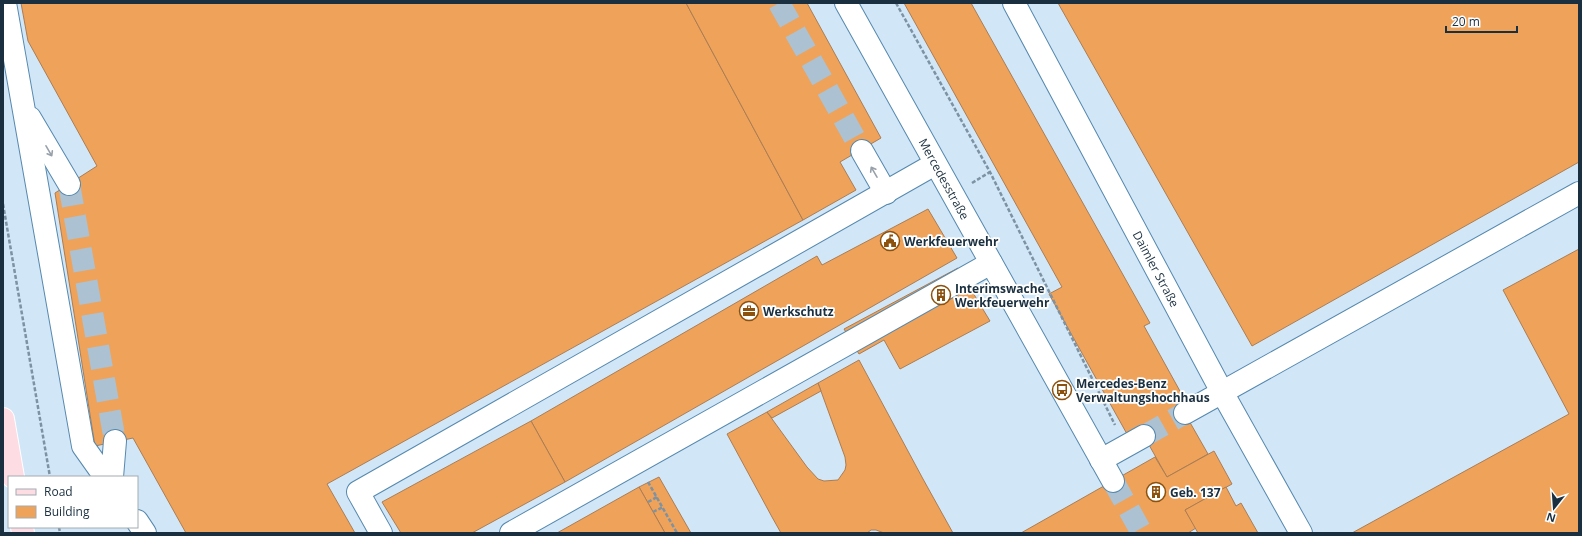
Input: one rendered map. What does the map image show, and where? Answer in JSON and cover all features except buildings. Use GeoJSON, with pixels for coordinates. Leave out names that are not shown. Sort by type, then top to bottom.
{"type":"FeatureCollection","features":[{"type":"Feature","properties":{"kind":"main road"},"geometry":{"type":"LineString","coordinates":[[3,419],[13,476]]}},
{"type":"Feature","properties":{"kind":"street"},"geometry":{"type":"LineString","coordinates":[[5,3],[83,446],[104,476]]}},
{"type":"Feature","properties":{"kind":"street","name":"Mercedesstraße"},"geometry":{"type":"LineString","coordinates":[[846,3],[1113,481]]}},
{"type":"Feature","properties":{"kind":"street","name":"Daimler Straße"},"geometry":{"type":"LineString","coordinates":[[1014,3],[1222,392],[1301,533]]}},
{"type":"Feature","properties":{"kind":"street"},"geometry":{"type":"LineString","coordinates":[[23,105],[69,184]]}},
{"type":"Feature","properties":{"kind":"street"},"geometry":{"type":"LineString","coordinates":[[862,151],[886,192]]}},
{"type":"Feature","properties":{"kind":"street"},"geometry":{"type":"LineString","coordinates":[[381,533],[358,492],[936,164]]}},
{"type":"Feature","properties":{"kind":"street"},"geometry":{"type":"LineString","coordinates":[[1185,413],[1579,193]]}},
{"type":"Feature","properties":{"kind":"street"},"geometry":{"type":"LineString","coordinates":[[511,533],[991,263]]}},
{"type":"Feature","properties":{"kind":"street"},"geometry":{"type":"LineString","coordinates":[[1101,460],[1144,436]]}},
{"type":"Feature","properties":{"kind":"street"},"geometry":{"type":"LineString","coordinates":[[112,476],[115,441]]}},
{"type":"Feature","properties":{"kind":"street"},"geometry":{"type":"LineString","coordinates":[[138,522],[146,533]]}},
{"type":"Feature","properties":{"kind":"path"},"geometry":{"type":"LineString","coordinates":[[896,3],[990,172],[1116,427]]}},
{"type":"Feature","properties":{"kind":"path"},"geometry":{"type":"LineString","coordinates":[[3,204],[50,476]]}},
{"type":"Feature","properties":{"kind":"path"},"geometry":{"type":"LineString","coordinates":[[637,462],[677,533]]}},
{"type":"Feature","properties":{"kind":"path"},"geometry":{"type":"LineString","coordinates":[[648,502],[657,497]]}},
{"type":"Feature","properties":{"kind":"path"},"geometry":{"type":"LineString","coordinates":[[653,512],[662,507]]}},
{"type":"Feature","properties":{"kind":"tunnel"},"geometry":{"type":"LineString","coordinates":[[779,3],[862,151]]}},
{"type":"Feature","properties":{"kind":"tunnel"},"geometry":{"type":"LineString","coordinates":[[69,184],[115,441]]}},
{"type":"Feature","properties":{"kind":"tunnel"},"geometry":{"type":"LineString","coordinates":[[1144,436],[1185,413]]}},
{"type":"Feature","properties":{"kind":"tunnel"},"geometry":{"type":"LineString","coordinates":[[1113,481],[1142,533]]}},
{"type":"Feature","properties":{"kind":"place","name":"Werkfeuerwehr"},"geometry":{"type":"Point","coordinates":[890,241]}},
{"type":"Feature","properties":{"kind":"place","name":"Interimswache Werkfeuerwehr"},"geometry":{"type":"Point","coordinates":[941,295]}},
{"type":"Feature","properties":{"kind":"place","name":"Werkschutz"},"geometry":{"type":"Point","coordinates":[749,311]}},
{"type":"Feature","properties":{"kind":"place","name":"Mercedes-Benz Verwaltungshochhaus"},"geometry":{"type":"Point","coordinates":[1062,390]}},
{"type":"Feature","properties":{"kind":"place","name":"Geb. 137"},"geometry":{"type":"Point","coordinates":[1156,492]}}]}
